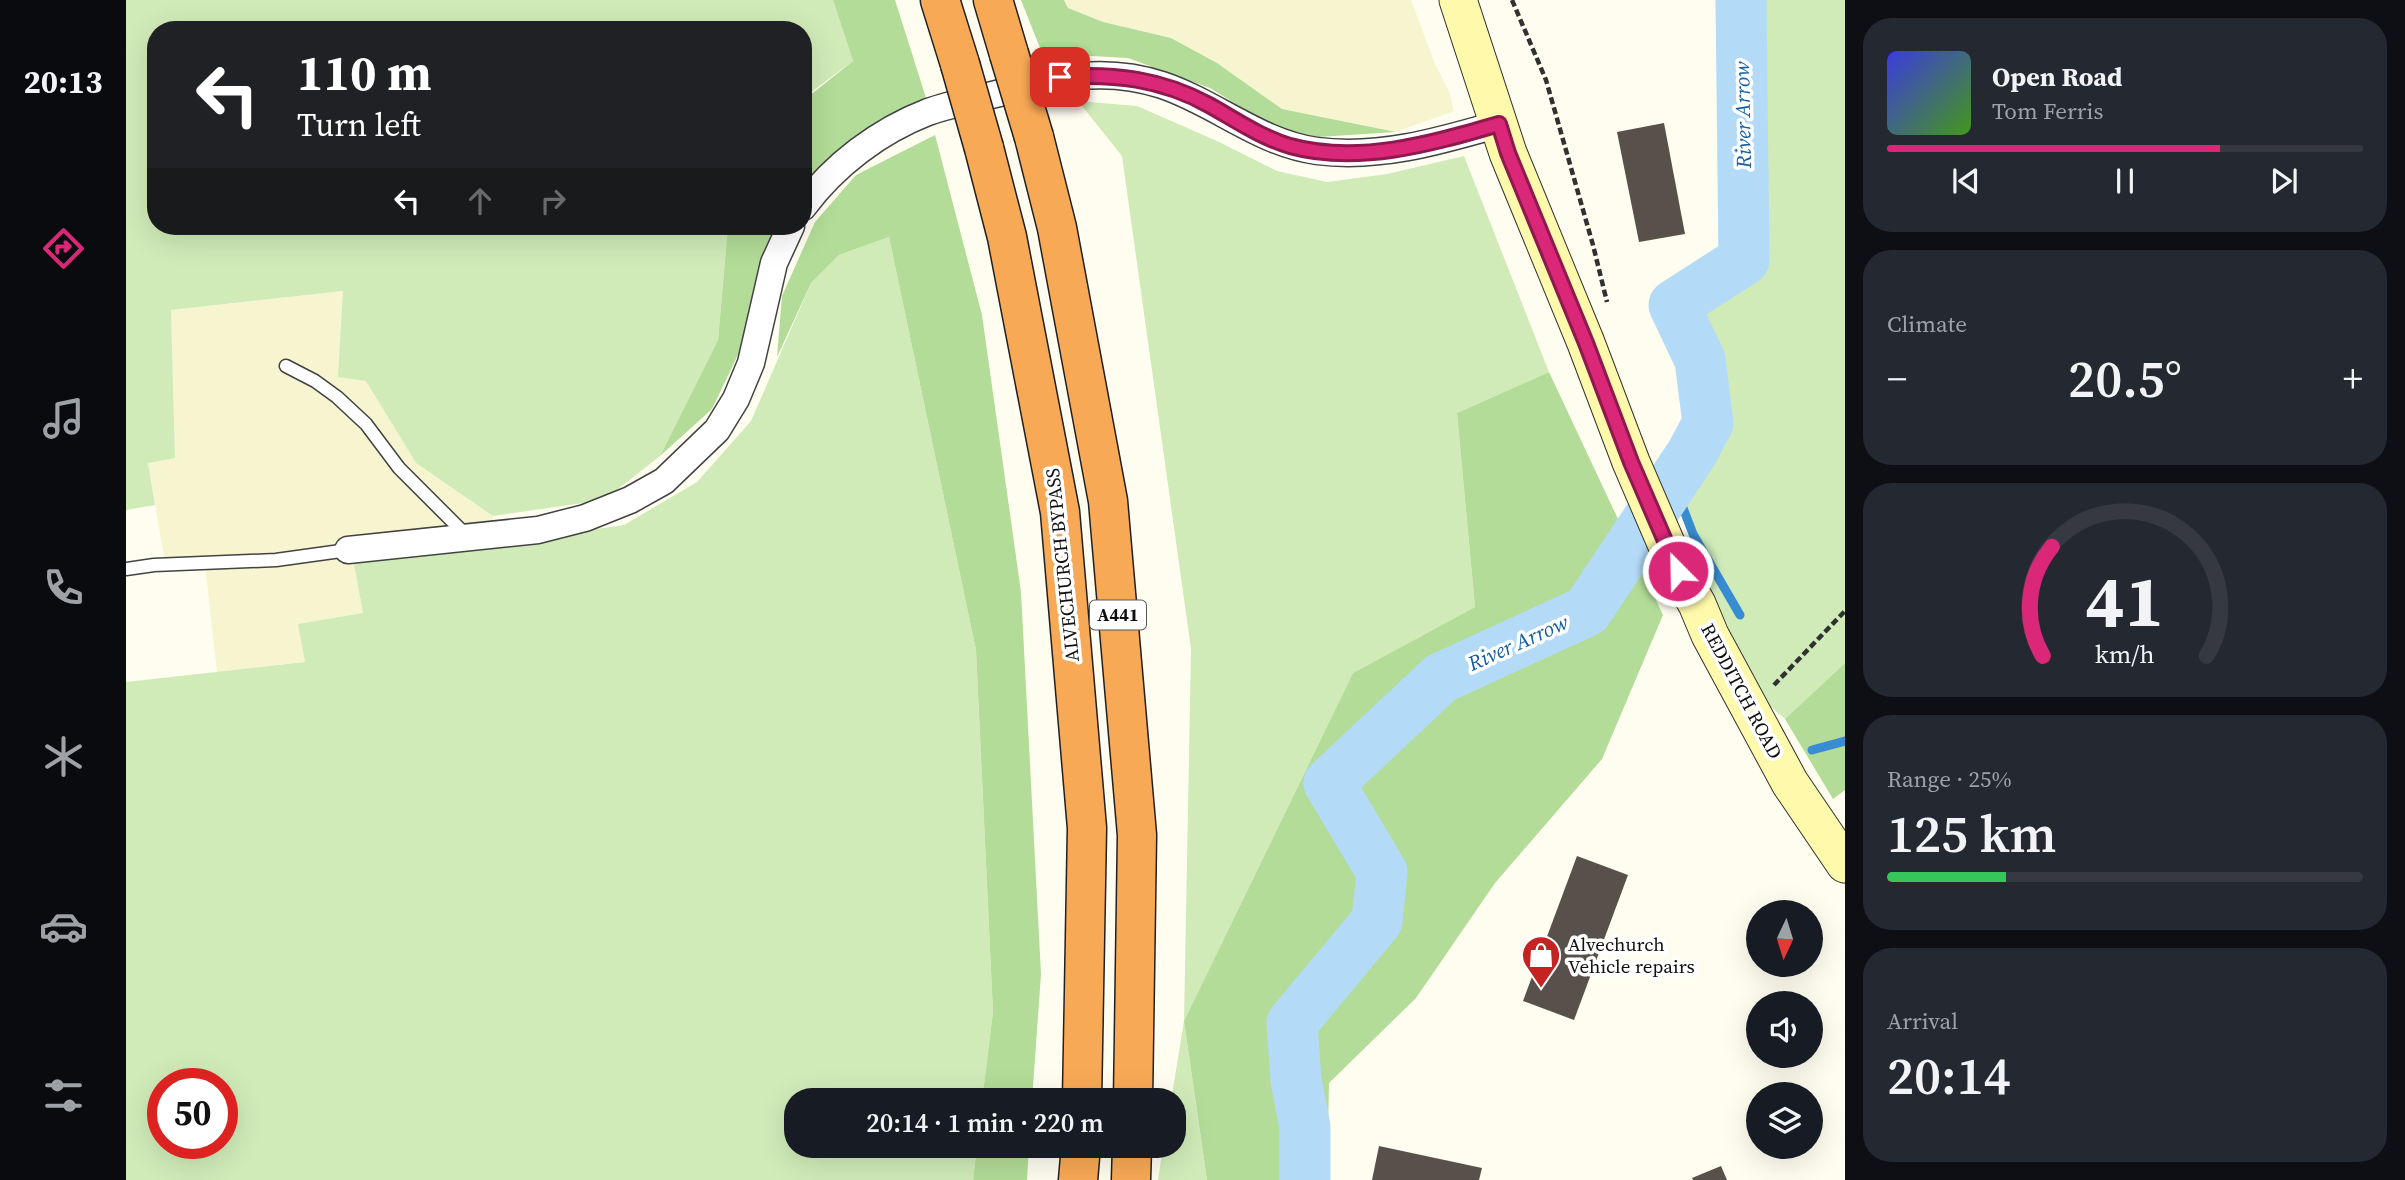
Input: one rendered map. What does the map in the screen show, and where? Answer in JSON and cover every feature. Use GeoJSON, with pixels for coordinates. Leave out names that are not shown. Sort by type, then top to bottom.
{"type":"FeatureCollection","features":[{"type":"Feature","properties":{"kind":"highway","name":"ALVECHURCH BYPASS"},"geometry":{"type":"LineString","coordinates":[[940,0],[1007,237],[1060,512],[1087,828],[1082,1088]]}},
{"type":"Feature","properties":{"kind":"highway","name":"A441"},"geometry":{"type":"LineString","coordinates":[[993,0],[1034,137],[1057,228],[1108,501],[1137,835],[1133,1088]]}},
{"type":"Feature","properties":{"kind":"highway"},"geometry":{"type":"LineString","coordinates":[[1078,1180],[1080,1158]]}},
{"type":"Feature","properties":{"kind":"highway"},"geometry":{"type":"LineString","coordinates":[[1131,1180],[1132,1158]]}},
{"type":"Feature","properties":{"kind":"main road","name":"REDDITCH ROAD"},"geometry":{"type":"LineString","coordinates":[[1458,0],[1508,153],[1586,343],[1631,462],[1678,571],[1790,783],[1845,864]]}},
{"type":"Feature","properties":{"kind":"street"},"geometry":{"type":"LineString","coordinates":[[812,195],[842,164],[872,142],[928,113],[1060,77],[1138,78],[1209,105],[1266,137],[1290,146],[1318,151],[1359,152],[1408,148],[1499,124]]}},
{"type":"Feature","properties":{"kind":"street"},"geometry":{"type":"LineString","coordinates":[[348,550],[537,530],[585,518],[630,500],[664,481],[718,430],[736,399],[751,363],[774,263],[787,235]]}},
{"type":"Feature","properties":{"kind":"lane"},"geometry":{"type":"LineString","coordinates":[[286,366],[315,381],[347,406],[366,424],[399,468],[469,537]]}},
{"type":"Feature","properties":{"kind":"lane"},"geometry":{"type":"LineString","coordinates":[[126,569],[155,565],[276,560],[348,550]]}},
{"type":"Feature","properties":{"kind":"path"},"geometry":{"type":"LineString","coordinates":[[1512,0],[1546,80],[1609,311]]}},
{"type":"Feature","properties":{"kind":"path"},"geometry":{"type":"LineString","coordinates":[[1749,705],[1761,698],[1845,611]]}},
{"type":"Feature","properties":{"kind":"green space"},"geometry":{"type":"Polygon","coordinates":[[[126,0],[833,0],[853,61],[812,91],[812,21],[147,21],[147,235],[727,235],[718,340],[660,456],[604,500],[493,516],[416,463],[366,381],[338,377],[343,291],[171,310],[175,458],[148,463],[155,505],[126,510],[126,0]]]}},
{"type":"Feature","properties":{"kind":"green space"},"geometry":{"type":"Polygon","coordinates":[[[833,0],[895,0],[927,101],[812,187],[812,94],[853,61],[833,0]]]}},
{"type":"Feature","properties":{"kind":"green space"},"geometry":{"type":"Polygon","coordinates":[[[1021,0],[1064,0],[1068,8],[1103,22],[1171,38],[1217,63],[1282,109],[1396,132],[1318,137],[1272,126],[1210,88],[1128,58],[1074,55],[1044,58],[1021,0]]]}},
{"type":"Feature","properties":{"kind":"green space"},"geometry":{"type":"Polygon","coordinates":[[[1064,0],[1411,0],[1435,64],[1449,91],[1454,111],[1396,132],[1282,109],[1217,63],[1171,38],[1103,22],[1068,8],[1064,0]]]}},
{"type":"Feature","properties":{"kind":"green space"},"geometry":{"type":"Polygon","coordinates":[[[1741,0],[1845,0],[1845,663],[1785,719],[1761,698],[1698,562],[1673,482],[1708,423],[1700,360],[1674,305],[1744,260],[1741,0]]]}},
{"type":"Feature","properties":{"kind":"green space"},"geometry":{"type":"Polygon","coordinates":[[[1078,101],[1137,106],[1277,171],[1327,182],[1387,174],[1464,156],[1549,372],[1457,413],[1475,607],[1353,673],[1184,1021],[1191,649],[1122,156],[1078,101]]]}},
{"type":"Feature","properties":{"kind":"green space"},"geometry":{"type":"Polygon","coordinates":[[[935,135],[982,315],[1021,592],[1041,974],[1033,1088],[984,1088],[993,1012],[976,650],[889,237],[839,255],[811,283],[777,357],[782,296],[809,235],[812,235],[815,222],[856,175],[935,135]]]}},
{"type":"Feature","properties":{"kind":"green space"},"geometry":{"type":"Polygon","coordinates":[[[727,235],[776,235],[764,251],[746,338],[712,409],[660,456],[718,340],[727,235]]]}},
{"type":"Feature","properties":{"kind":"green space"},"geometry":{"type":"Polygon","coordinates":[[[889,237],[976,650],[993,1012],[984,1088],[784,1088],[784,1158],[976,1158],[973,1180],[126,1180],[126,682],[305,662],[298,624],[363,613],[354,564],[624,525],[697,482],[751,421],[811,283],[839,255],[889,237]]]}},
{"type":"Feature","properties":{"kind":"green space"},"geometry":{"type":"Polygon","coordinates":[[[343,291],[366,380],[416,463],[493,516],[497,543],[355,564],[363,613],[299,624],[305,662],[217,672],[205,565],[166,569],[148,462],[175,458],[171,310],[343,291]]]}},
{"type":"Feature","properties":{"kind":"green space"},"geometry":{"type":"Polygon","coordinates":[[[1549,372],[1663,615],[1602,759],[1495,883],[1416,998],[1329,1083],[1327,1180],[1207,1180],[1184,1021],[1353,673],[1475,607],[1457,413],[1549,372]]]}},
{"type":"Feature","properties":{"kind":"green space"},"geometry":{"type":"Polygon","coordinates":[[[1845,663],[1845,790],[1833,799],[1785,719],[1845,663]]]}},
{"type":"Feature","properties":{"kind":"green space"},"geometry":{"type":"Polygon","coordinates":[[[1184,1021],[1207,1180],[1158,1180],[1161,1158],[1186,1158],[1186,1088],[1173,1088],[1184,1021]]]}},
{"type":"Feature","properties":{"kind":"green space"},"geometry":{"type":"Polygon","coordinates":[[[976,1158],[1028,1158],[1027,1180],[973,1180],[976,1158]]]}},
{"type":"Feature","properties":{"kind":"building"},"geometry":{"type":"Polygon","coordinates":[[[1664,123],[1685,234],[1639,242],[1617,132],[1664,123]]]}},
{"type":"Feature","properties":{"kind":"building"},"geometry":{"type":"Polygon","coordinates":[[[1577,856],[1628,875],[1574,1020],[1523,1001],[1577,856]]]}},
{"type":"Feature","properties":{"kind":"building"},"geometry":{"type":"Polygon","coordinates":[[[1379,1146],[1482,1168],[1479,1180],[1372,1180],[1379,1146]]]}},
{"type":"Feature","properties":{"kind":"building"},"geometry":{"type":"Polygon","coordinates":[[[1721,1166],[1727,1180],[1692,1178],[1721,1166]]]}},
{"type":"Feature","properties":{"kind":"waterway","name":"River Arrow"},"geometry":{"type":"LineString","coordinates":[[1305,1180],[1305,1127],[1296,1080],[1292,1023],[1377,921],[1382,872],[1329,783],[1441,678],[1587,611],[1692,453],[1708,423],[1700,360],[1674,305],[1744,260],[1741,0]]}},
{"type":"Feature","properties":{"kind":"waterway"},"geometry":{"type":"LineString","coordinates":[[1673,482],[1693,534],[1740,615]]}},
{"type":"Feature","properties":{"kind":"waterway"},"geometry":{"type":"LineString","coordinates":[[1812,750],[1845,741]]}},
{"type":"Feature","properties":{"kind":"place","name":"Alvechurch Vehicle repairs"},"geometry":{"type":"Point","coordinates":[1541,989]}},
{"type":"Feature","properties":{"kind":"route"},"geometry":{"type":"LineString","coordinates":[[1060,77],[1086,75],[1138,78],[1209,105],[1266,137],[1290,146],[1318,151],[1345,153],[1397,149],[1429,144],[1499,124],[1508,153],[1586,343],[1631,462],[1678,571]]}}]}
